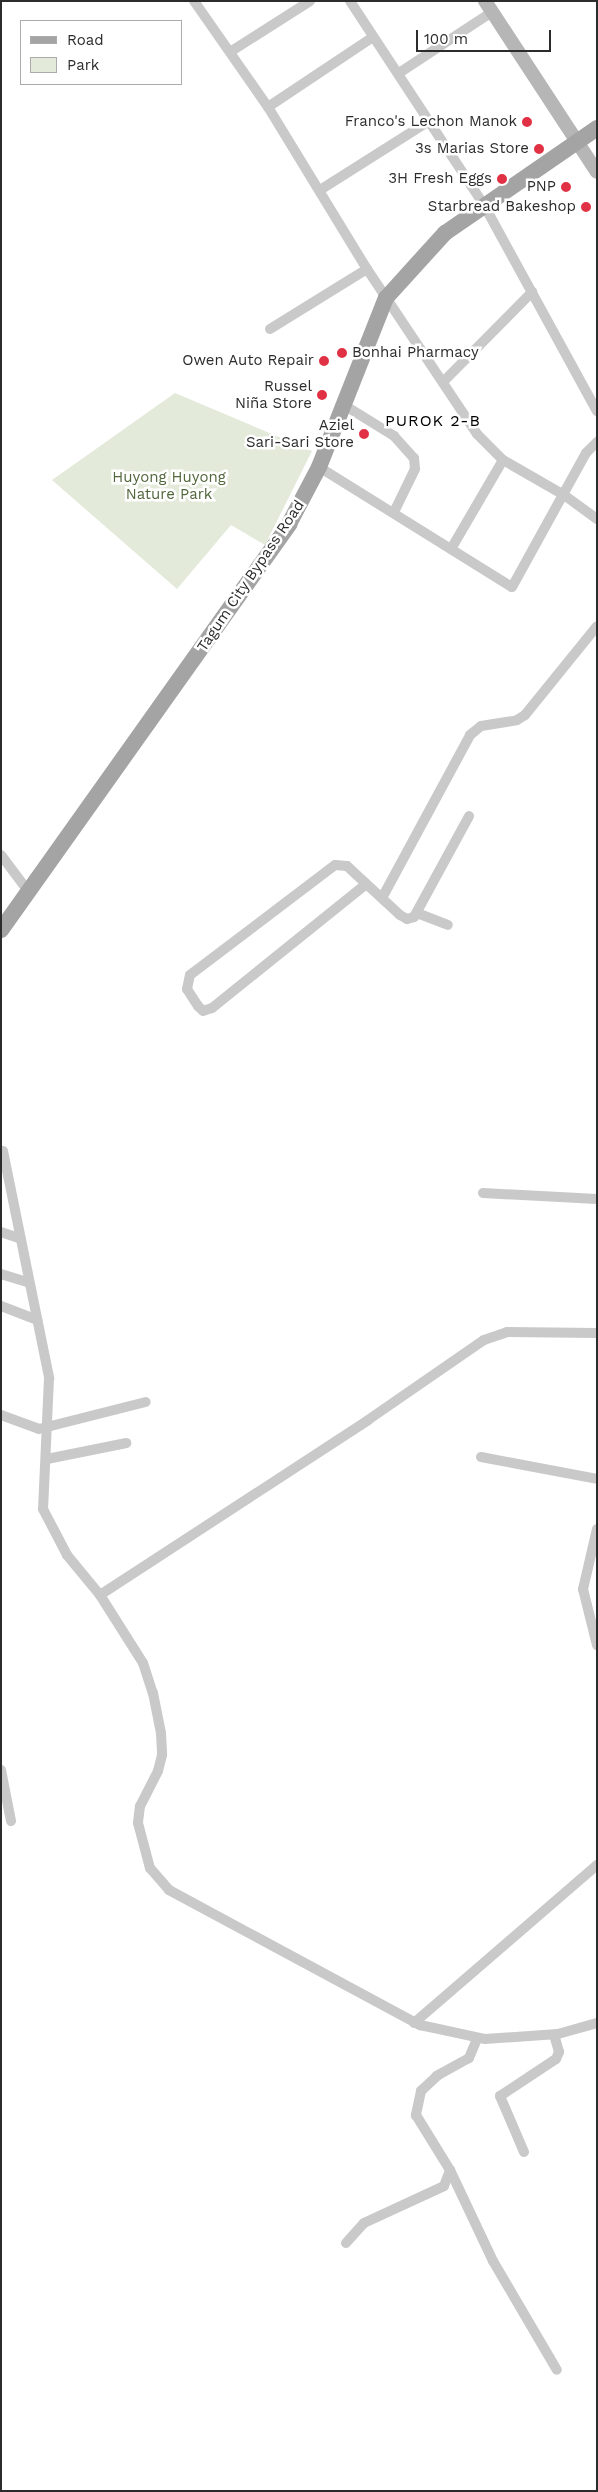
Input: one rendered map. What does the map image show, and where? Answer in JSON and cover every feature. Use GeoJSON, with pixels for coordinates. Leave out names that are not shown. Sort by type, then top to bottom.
{"type":"FeatureCollection","features":[{"type":"Feature","properties":{"kind":"main road"},"geometry":{"type":"LineString","coordinates":[[489,7],[578,140],[597,172]]}},
{"type":"Feature","properties":{"kind":"main road","name":"Tagum City Bypass Road"},"geometry":{"type":"LineString","coordinates":[[1,930],[273,548],[318,467],[386,298],[445,233],[597,128]]}},
{"type":"Feature","properties":{"kind":"street"},"geometry":{"type":"LineString","coordinates":[[194,1],[268,107],[367,269],[477,434],[503,460],[564,495],[597,519]]}},
{"type":"Feature","properties":{"kind":"street"},"geometry":{"type":"LineString","coordinates":[[230,52],[310,1]]}},
{"type":"Feature","properties":{"kind":"street"},"geometry":{"type":"LineString","coordinates":[[350,1],[484,205],[597,411]]}},
{"type":"Feature","properties":{"kind":"street"},"geometry":{"type":"LineString","coordinates":[[399,73],[489,7]]}},
{"type":"Feature","properties":{"kind":"street"},"geometry":{"type":"LineString","coordinates":[[268,107],[373,37]]}},
{"type":"Feature","properties":{"kind":"street"},"geometry":{"type":"LineString","coordinates":[[320,190],[429,121]]}},
{"type":"Feature","properties":{"kind":"street"},"geometry":{"type":"LineString","coordinates":[[270,329],[367,269]]}},
{"type":"Feature","properties":{"kind":"street"},"geometry":{"type":"LineString","coordinates":[[443,382],[532,292]]}},
{"type":"Feature","properties":{"kind":"street"},"geometry":{"type":"LineString","coordinates":[[344,405],[394,436],[414,458],[415,469],[394,512]]}},
{"type":"Feature","properties":{"kind":"street"},"geometry":{"type":"LineString","coordinates":[[318,467],[394,512],[512,587],[586,453],[597,442]]}},
{"type":"Feature","properties":{"kind":"street"},"geometry":{"type":"LineString","coordinates":[[451,549],[503,460]]}},
{"type":"Feature","properties":{"kind":"street"},"geometry":{"type":"LineString","coordinates":[[382,898],[470,735],[482,726],[518,720],[525,714],[597,626]]}},
{"type":"Feature","properties":{"kind":"street"},"geometry":{"type":"LineString","coordinates":[[365,885],[212,1008],[203,1011],[198,1006],[187,989],[190,975],[318,876],[341,864],[352,870],[365,885],[407,919],[418,913],[469,816]]}},
{"type":"Feature","properties":{"kind":"street"},"geometry":{"type":"LineString","coordinates":[[1,855],[28,891]]}},
{"type":"Feature","properties":{"kind":"street"},"geometry":{"type":"LineString","coordinates":[[418,913],[448,925]]}},
{"type":"Feature","properties":{"kind":"street"},"geometry":{"type":"LineString","coordinates":[[3,1151],[4,1176],[21,1239],[28,1282],[49,1378],[47,1459],[42,1499],[46,1516],[67,1555],[100,1596],[144,1663],[153,1693],[161,1733],[162,1756],[158,1771],[140,1806],[138,1823],[143,1852],[159,1880],[169,1890],[414,2023],[476,2038],[554,2035],[597,2022]]}},
{"type":"Feature","properties":{"kind":"street"},"geometry":{"type":"LineString","coordinates":[[482,1193],[597,1199]]}},
{"type":"Feature","properties":{"kind":"street"},"geometry":{"type":"LineString","coordinates":[[1,1232],[21,1239]]}},
{"type":"Feature","properties":{"kind":"street"},"geometry":{"type":"LineString","coordinates":[[1,1274],[28,1282]]}},
{"type":"Feature","properties":{"kind":"street"},"geometry":{"type":"LineString","coordinates":[[1,1306],[37,1320]]}},
{"type":"Feature","properties":{"kind":"street"},"geometry":{"type":"LineString","coordinates":[[100,1596],[368,1420],[484,1340],[507,1332],[597,1333]]}},
{"type":"Feature","properties":{"kind":"street"},"geometry":{"type":"LineString","coordinates":[[1,1415],[33,1429],[47,1428],[146,1402]]}},
{"type":"Feature","properties":{"kind":"street"},"geometry":{"type":"LineString","coordinates":[[47,1459],[126,1443]]}},
{"type":"Feature","properties":{"kind":"street"},"geometry":{"type":"LineString","coordinates":[[481,1457],[597,1479]]}},
{"type":"Feature","properties":{"kind":"street"},"geometry":{"type":"LineString","coordinates":[[597,1529],[584,1590],[597,1645]]}},
{"type":"Feature","properties":{"kind":"street"},"geometry":{"type":"LineString","coordinates":[[1,1770],[11,1821]]}},
{"type":"Feature","properties":{"kind":"street"},"geometry":{"type":"LineString","coordinates":[[414,2023],[597,1864]]}},
{"type":"Feature","properties":{"kind":"street"},"geometry":{"type":"LineString","coordinates":[[524,2152],[500,2096],[556,2059],[559,2052],[554,2035]]}},
{"type":"Feature","properties":{"kind":"street"},"geometry":{"type":"LineString","coordinates":[[476,2038],[470,2058],[437,2076],[421,2091],[415,2110],[450,2170],[493,2261],[557,2370]]}},
{"type":"Feature","properties":{"kind":"street"},"geometry":{"type":"LineString","coordinates":[[346,2243],[364,2223],[444,2186],[450,2170]]}},
{"type":"Feature","properties":{"kind":"green space","name":"Huyong Huyong Nature Park"},"geometry":{"type":"Polygon","coordinates":[[[175,393],[312,451],[265,545],[231,525],[177,589],[52,480],[175,393]]]}},
{"type":"Feature","properties":{"kind":"place","name":"Franco's Lechon Manok"},"geometry":{"type":"Point","coordinates":[527,122]}},
{"type":"Feature","properties":{"kind":"place","name":"3s Marias Store"},"geometry":{"type":"Point","coordinates":[539,149]}},
{"type":"Feature","properties":{"kind":"place","name":"3H Fresh Eggs"},"geometry":{"type":"Point","coordinates":[502,179]}},
{"type":"Feature","properties":{"kind":"place","name":"PNP"},"geometry":{"type":"Point","coordinates":[566,187]}},
{"type":"Feature","properties":{"kind":"place","name":"Starbread Bakeshop"},"geometry":{"type":"Point","coordinates":[586,207]}},
{"type":"Feature","properties":{"kind":"place","name":"Bonhai Pharmacy"},"geometry":{"type":"Point","coordinates":[342,353]}},
{"type":"Feature","properties":{"kind":"place","name":"Owen Auto Repair"},"geometry":{"type":"Point","coordinates":[324,361]}},
{"type":"Feature","properties":{"kind":"place","name":"Russel Niña Store"},"geometry":{"type":"Point","coordinates":[322,395]}},
{"type":"Feature","properties":{"kind":"place","name":"Aziel Sari-Sari Store"},"geometry":{"type":"Point","coordinates":[364,434]}},
{"type":"Feature","properties":{"kind":"district","name":"PUROK 2-B"},"geometry":{"type":"Point","coordinates":[433,421]}}]}
